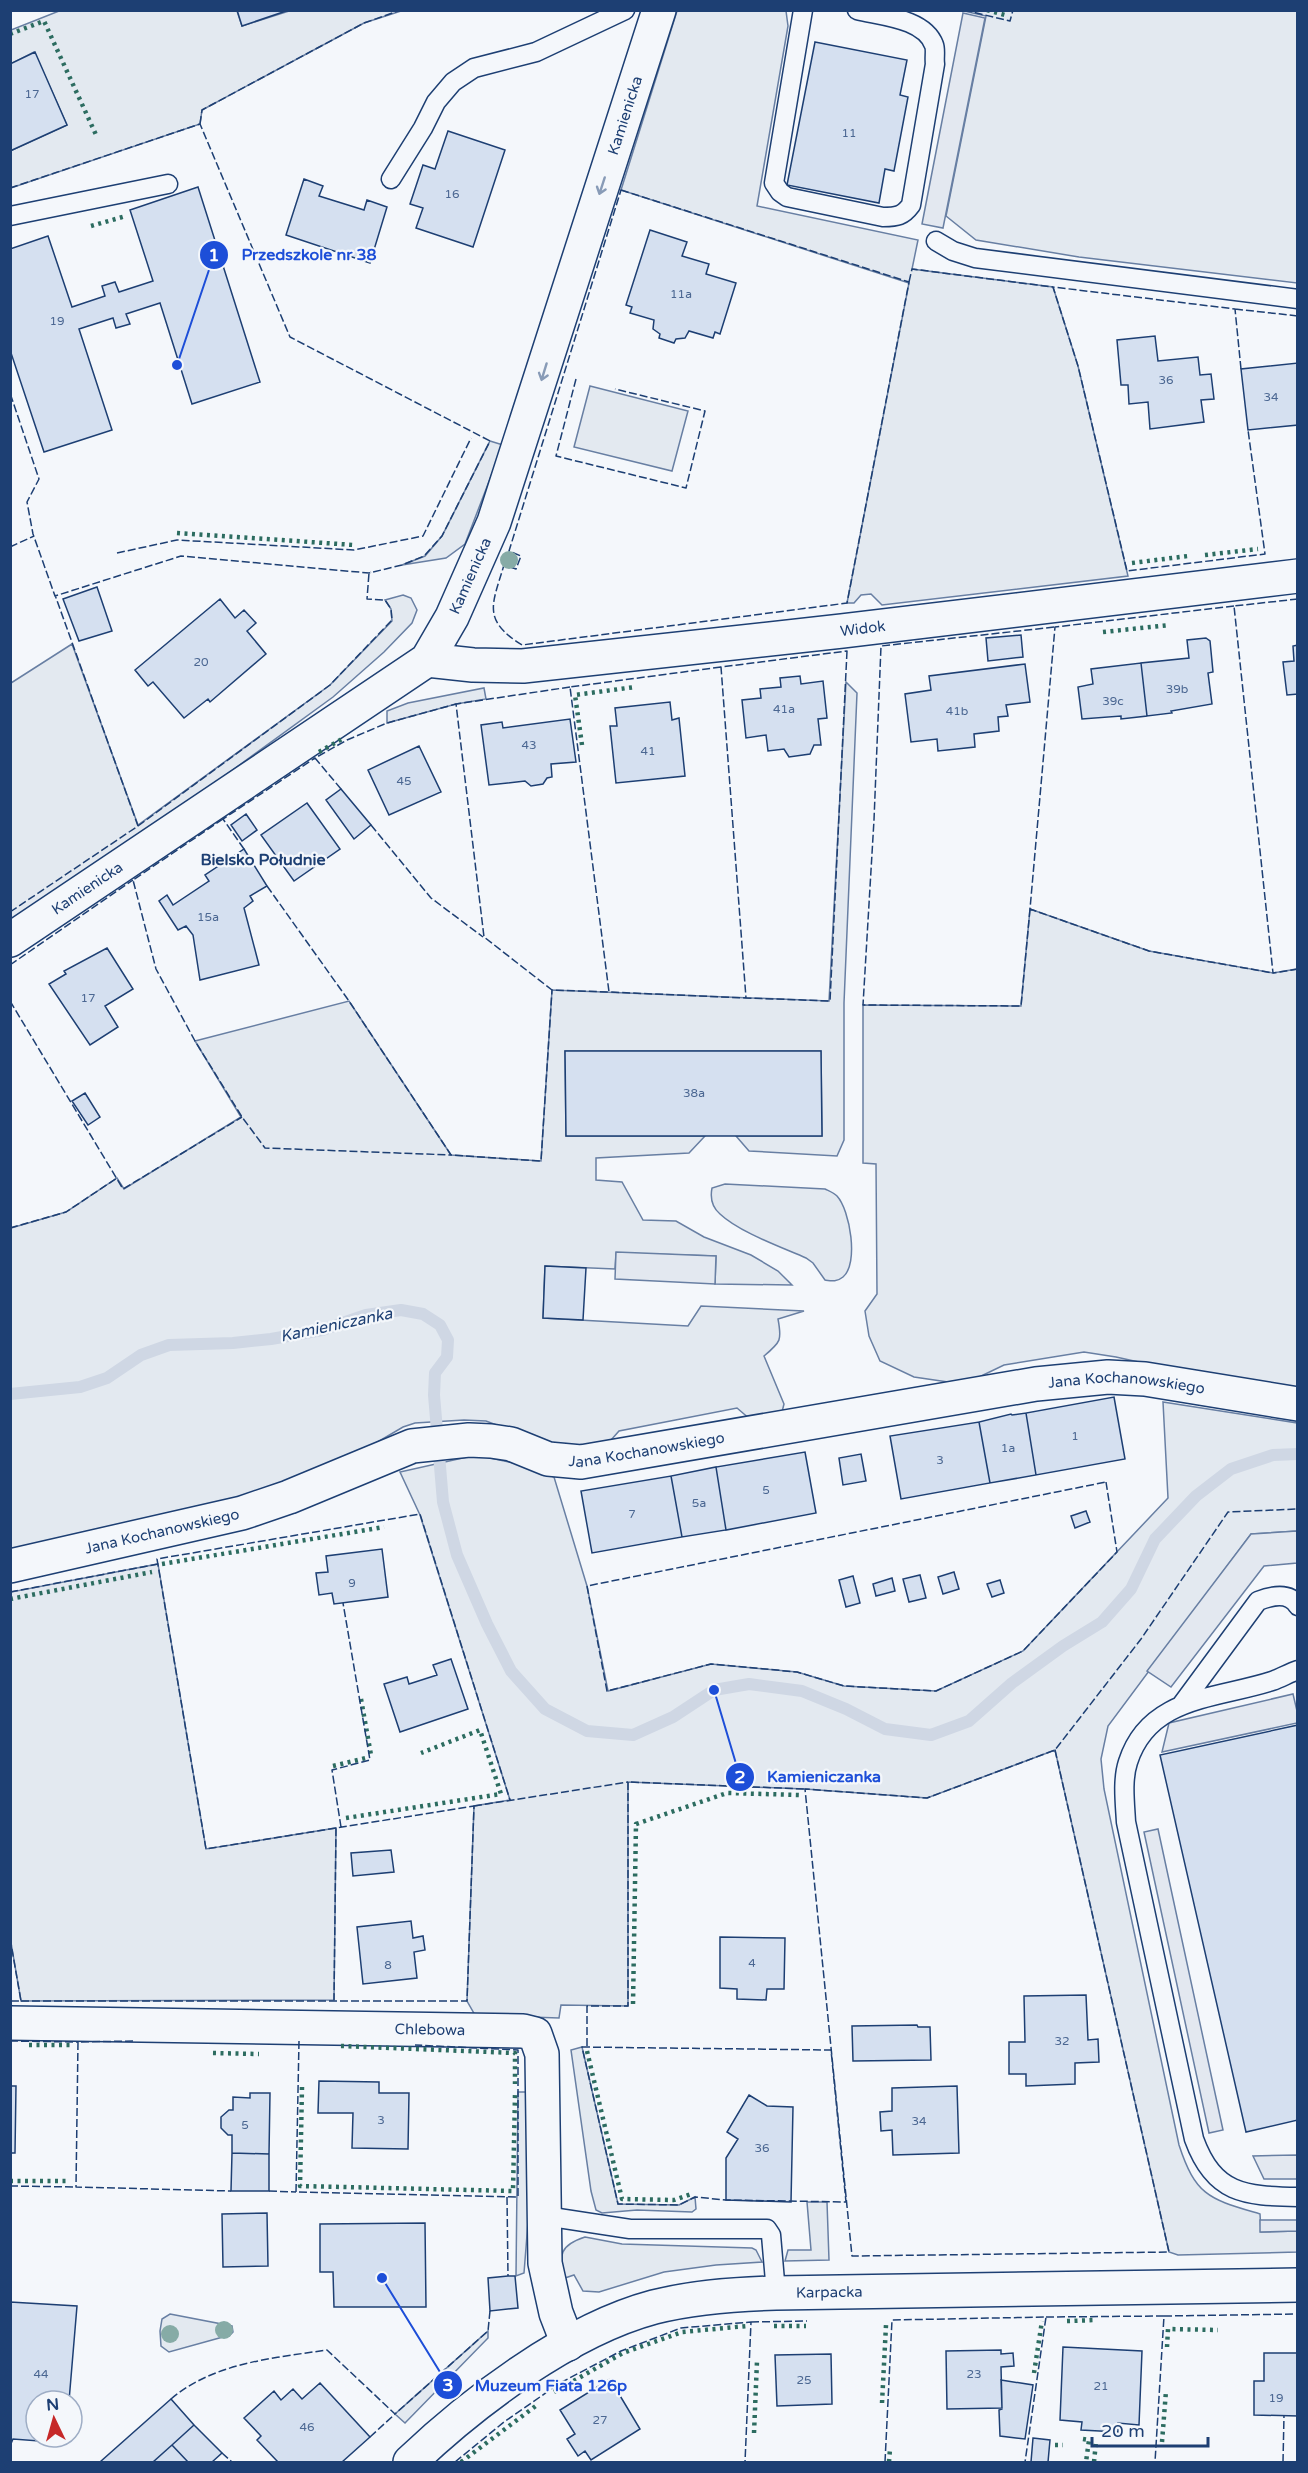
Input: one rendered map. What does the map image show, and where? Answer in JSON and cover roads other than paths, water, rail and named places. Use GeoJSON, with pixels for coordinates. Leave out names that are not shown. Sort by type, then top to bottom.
{"type":"FeatureCollection","features":[{"type":"Feature","properties":{"kind":"street","name":"Kamienicka"},"geometry":{"type":"LineString","coordinates":[[10,940],[427,660],[457,606],[494,522],[659,10]]}},
{"type":"Feature","properties":{"kind":"street","name":"Widok"},"geometry":{"type":"LineString","coordinates":[[427,660],[472,665],[523,666],[842,631],[1298,576]]}},
{"type":"Feature","properties":{"kind":"street","name":"Jana Kochanowskiego"},"geometry":{"type":"LineString","coordinates":[[10,1566],[242,1513],[309,1490],[391,1453],[412,1446],[469,1440],[511,1444],[548,1459],[581,1462],[1036,1384],[1108,1377],[1179,1383],[1298,1404]]}},
{"type":"Feature","properties":{"kind":"street","name":"Chlebowa"},"geometry":{"type":"LineString","coordinates":[[10,2023],[523,2031],[535,2034],[542,2054],[545,2263],[549,2290],[568,2344]]}},
{"type":"Feature","properties":{"kind":"street","name":"Karpacka"},"geometry":{"type":"LineString","coordinates":[[410,2463],[433,2440],[491,2394],[568,2344],[595,2330],[653,2308],[713,2297],[776,2293],[1298,2284]]}},
{"type":"Feature","properties":{"kind":"lane"},"geometry":{"type":"LineString","coordinates":[[391,179],[436,102],[453,82],[474,68],[536,52],[625,10]]}},
{"type":"Feature","properties":{"kind":"lane"},"geometry":{"type":"LineString","coordinates":[[803,10],[774,183],[787,197],[883,217],[895,217],[904,214],[911,204],[935,64],[934,45],[926,34],[913,25],[856,10]]}},
{"type":"Feature","properties":{"kind":"lane"},"geometry":{"type":"LineString","coordinates":[[10,216],[168,184]]}},
{"type":"Feature","properties":{"kind":"lane"},"geometry":{"type":"LineString","coordinates":[[936,241],[953,251],[975,258],[1298,299]]}},
{"type":"Feature","properties":{"kind":"lane"},"geometry":{"type":"LineString","coordinates":[[1182,1704],[1258,1601],[1283,1595],[1298,1606]]}},
{"type":"Feature","properties":{"kind":"lane"},"geometry":{"type":"LineString","coordinates":[[1298,1670],[1273,1680],[1182,1704],[1157,1718],[1140,1735],[1127,1764],[1126,1822],[1194,2139],[1201,2159],[1212,2175],[1227,2186],[1243,2193],[1265,2197],[1298,2197]]}},
{"type":"Feature","properties":{"kind":"lane"},"geometry":{"type":"LineString","coordinates":[[545,2216],[630,2229],[767,2229],[771,2235],[776,2293]]}},
{"type":"Feature","properties":{"kind":"waterway","name":"Kamieniczanka"},"geometry":{"type":"LineString","coordinates":[[10,1394],[80,1387],[107,1378],[141,1355],[169,1345],[271,1339],[322,1330],[366,1315],[401,1310],[423,1314],[440,1325],[448,1340],[447,1357],[435,1373],[434,1395],[443,1502],[457,1555],[487,1624],[511,1671],[545,1709],[587,1731],[633,1735],[673,1717],[714,1690],[749,1684],[802,1691],[846,1709],[885,1729],[931,1735],[969,1721],[1012,1683],[1063,1646],[1102,1622],[1131,1589],[1155,1539],[1196,1496],[1231,1469],[1273,1455],[1298,1454]]}},
{"type":"Feature","properties":{"kind":"place","name":"Przedszkole nr 38"},"geometry":{"type":"Point","coordinates":[177,365]}},
{"type":"Feature","properties":{"kind":"place","name":"Kamieniczanka"},"geometry":{"type":"Point","coordinates":[714,1690]}},
{"type":"Feature","properties":{"kind":"place","name":"Muzeum Fiata 126p"},"geometry":{"type":"Point","coordinates":[382,2278]}},
{"type":"Feature","properties":{"kind":"district","name":"Bielsko Południe"},"geometry":{"type":"Point","coordinates":[263,859]}}]}
